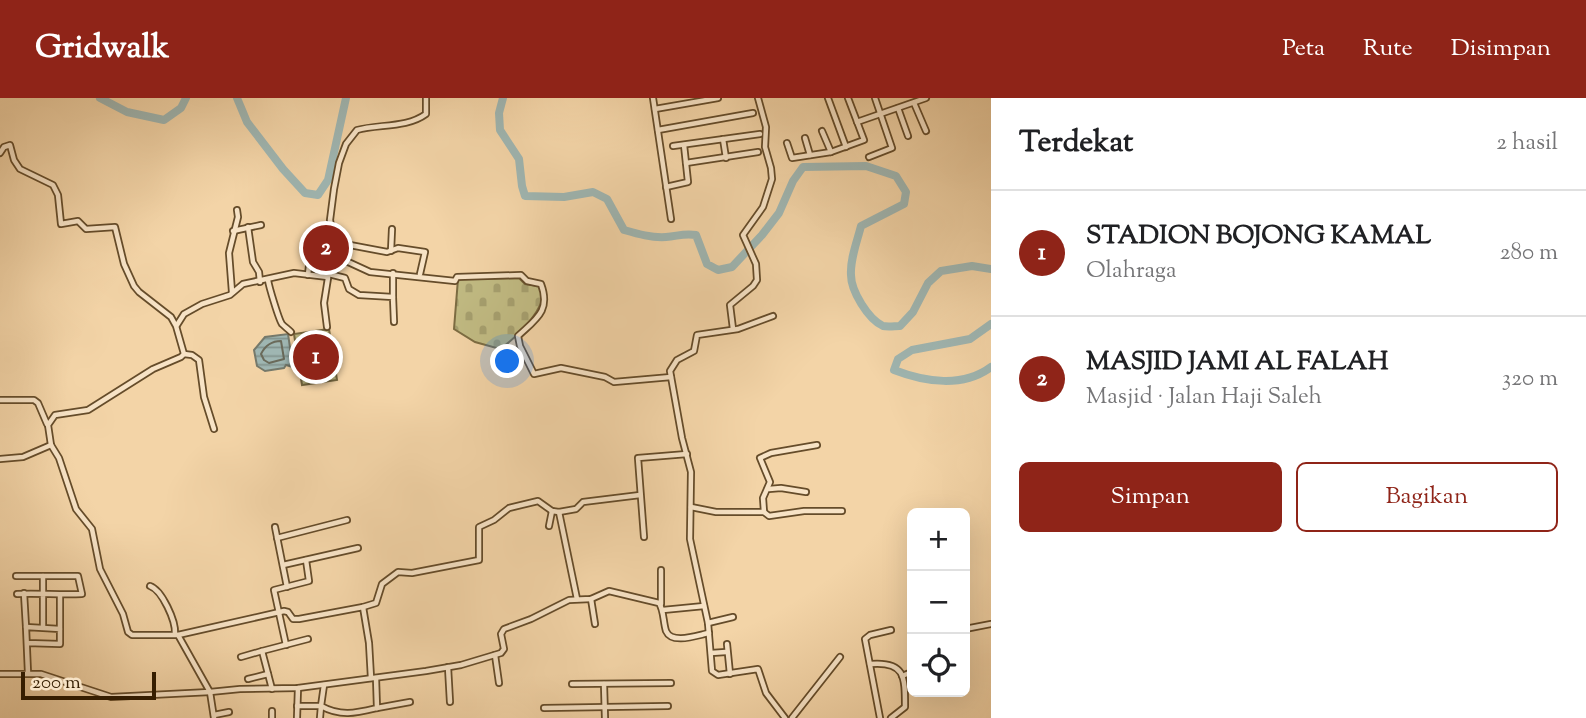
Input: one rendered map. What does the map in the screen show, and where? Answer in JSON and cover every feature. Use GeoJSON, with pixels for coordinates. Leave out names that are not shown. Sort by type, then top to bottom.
{"type":"FeatureCollection","features":[{"type":"Feature","properties":{"kind":"street"},"geometry":{"type":"LineString","coordinates":[[327,327],[324,303],[334,242],[330,220],[339,163],[357,130],[418,119],[426,114],[426,98]]}},
{"type":"Feature","properties":{"kind":"street"},"geometry":{"type":"LineString","coordinates":[[653,98],[671,219]]}},
{"type":"Feature","properties":{"kind":"street"},"geometry":{"type":"LineString","coordinates":[[677,98],[678,105]]}},
{"type":"Feature","properties":{"kind":"street"},"geometry":{"type":"LineString","coordinates":[[655,109],[719,98]]}},
{"type":"Feature","properties":{"kind":"street"},"geometry":{"type":"LineString","coordinates":[[733,329],[730,305],[757,280],[757,268],[743,235],[763,206],[772,174],[765,147],[766,124],[758,98]]}},
{"type":"Feature","properties":{"kind":"street"},"geometry":{"type":"LineString","coordinates":[[828,98],[846,147]]}},
{"type":"Feature","properties":{"kind":"street"},"geometry":{"type":"LineString","coordinates":[[787,143],[792,158],[831,152],[864,140],[848,98]]}},
{"type":"Feature","properties":{"kind":"street"},"geometry":{"type":"LineString","coordinates":[[869,157],[892,148],[875,98]]}},
{"type":"Feature","properties":{"kind":"street"},"geometry":{"type":"LineString","coordinates":[[857,122],[926,98]]}},
{"type":"Feature","properties":{"kind":"street"},"geometry":{"type":"LineString","coordinates":[[914,103],[926,131]]}},
{"type":"Feature","properties":{"kind":"street"},"geometry":{"type":"LineString","coordinates":[[898,108],[908,136]]}},
{"type":"Feature","properties":{"kind":"street"},"geometry":{"type":"LineString","coordinates":[[658,130],[753,113]]}},
{"type":"Feature","properties":{"kind":"street"},"geometry":{"type":"LineString","coordinates":[[822,131],[831,152]]}},
{"type":"Feature","properties":{"kind":"street"},"geometry":{"type":"LineString","coordinates":[[673,146],[760,134]]}},
{"type":"Feature","properties":{"kind":"street"},"geometry":{"type":"LineString","coordinates":[[805,138],[810,155]]}},
{"type":"Feature","properties":{"kind":"street"},"geometry":{"type":"LineString","coordinates":[[723,139],[726,158]]}},
{"type":"Feature","properties":{"kind":"street"},"geometry":{"type":"LineString","coordinates":[[0,153],[4,147],[10,145],[20,169],[53,185],[58,195],[61,224],[78,220],[86,229],[115,226],[124,264],[136,289],[168,313],[176,326],[184,354]]}},
{"type":"Feature","properties":{"kind":"street"},"geometry":{"type":"LineString","coordinates":[[666,187],[688,182],[684,145]]}},
{"type":"Feature","properties":{"kind":"street"},"geometry":{"type":"LineString","coordinates":[[686,163],[758,152]]}},
{"type":"Feature","properties":{"kind":"street"},"geometry":{"type":"LineString","coordinates":[[232,293],[229,253],[238,217],[237,210]]}},
{"type":"Feature","properties":{"kind":"street"},"geometry":{"type":"LineString","coordinates":[[233,231],[261,225]]}},
{"type":"Feature","properties":{"kind":"street"},"geometry":{"type":"LineString","coordinates":[[247,227],[253,262],[259,271],[260,282]]}},
{"type":"Feature","properties":{"kind":"street"},"geometry":{"type":"LineString","coordinates":[[391,229],[391,251]]}},
{"type":"Feature","properties":{"kind":"street"},"geometry":{"type":"LineString","coordinates":[[308,275],[312,238]]}},
{"type":"Feature","properties":{"kind":"street"},"geometry":{"type":"LineString","coordinates":[[334,242],[391,251],[399,248],[425,252],[420,274]]}},
{"type":"Feature","properties":{"kind":"street"},"geometry":{"type":"LineString","coordinates":[[333,255],[370,272],[455,281],[457,277],[522,275],[527,281],[541,284],[546,298],[541,314],[518,336],[534,374],[561,368],[605,376],[614,382],[671,377]]}},
{"type":"Feature","properties":{"kind":"street"},"geometry":{"type":"LineString","coordinates":[[176,326],[178,319],[184,314],[202,304],[228,296],[243,284],[294,273],[344,277],[349,289],[359,295],[393,297]]}},
{"type":"Feature","properties":{"kind":"street"},"geometry":{"type":"LineString","coordinates":[[393,274],[394,322]]}},
{"type":"Feature","properties":{"kind":"street"},"geometry":{"type":"LineString","coordinates":[[268,280],[281,324],[291,332]]}},
{"type":"Feature","properties":{"kind":"street"},"geometry":{"type":"LineString","coordinates":[[773,316],[745,327],[697,335],[694,351],[673,363],[671,377],[692,488],[690,539],[708,623],[713,672],[718,675],[758,669],[766,693],[785,718]]}},
{"type":"Feature","properties":{"kind":"street"},"geometry":{"type":"LineString","coordinates":[[47,425],[57,414],[92,408],[153,369],[184,354],[199,360],[204,397],[214,429]]}},
{"type":"Feature","properties":{"kind":"street"},"geometry":{"type":"LineString","coordinates":[[0,400],[34,400],[38,403],[76,509],[91,526],[100,569],[123,614],[129,634],[177,635],[278,612],[286,611],[293,619],[299,619],[363,607],[376,603],[382,584],[398,572],[410,573],[479,560],[480,527],[509,508],[538,501],[552,511],[559,512],[576,509],[583,502],[640,495]]}},
{"type":"Feature","properties":{"kind":"street"},"geometry":{"type":"LineString","coordinates":[[0,459],[23,457],[51,445]]}},
{"type":"Feature","properties":{"kind":"street"},"geometry":{"type":"LineString","coordinates":[[764,512],[763,501],[769,489],[769,477],[761,465],[762,456],[817,446]]}},
{"type":"Feature","properties":{"kind":"street"},"geometry":{"type":"LineString","coordinates":[[644,537],[638,458],[687,454]]}},
{"type":"Feature","properties":{"kind":"street"},"geometry":{"type":"LineString","coordinates":[[769,489],[806,492]]}},
{"type":"Feature","properties":{"kind":"street"},"geometry":{"type":"LineString","coordinates":[[691,507],[716,512],[764,512],[769,516],[842,511]]}},
{"type":"Feature","properties":{"kind":"street"},"geometry":{"type":"LineString","coordinates":[[549,526],[552,511]]}},
{"type":"Feature","properties":{"kind":"street"},"geometry":{"type":"LineString","coordinates":[[559,512],[577,599]]}},
{"type":"Feature","properties":{"kind":"street"},"geometry":{"type":"LineString","coordinates":[[278,538],[347,520]]}},
{"type":"Feature","properties":{"kind":"street"},"geometry":{"type":"LineString","coordinates":[[275,527],[288,587]]}},
{"type":"Feature","properties":{"kind":"street"},"geometry":{"type":"LineString","coordinates":[[283,565],[358,548]]}},
{"type":"Feature","properties":{"kind":"street"},"geometry":{"type":"LineString","coordinates":[[286,645],[274,590],[309,581],[306,560]]}},
{"type":"Feature","properties":{"kind":"street"},"geometry":{"type":"LineString","coordinates":[[661,570],[662,608],[670,637],[709,633]]}},
{"type":"Feature","properties":{"kind":"street"},"geometry":{"type":"LineString","coordinates":[[16,576],[78,576],[82,594],[17,594]]}},
{"type":"Feature","properties":{"kind":"street"},"geometry":{"type":"LineString","coordinates":[[43,576],[43,627]]}},
{"type":"Feature","properties":{"kind":"street"},"geometry":{"type":"LineString","coordinates":[[150,586],[158,590],[172,615],[177,635],[210,692],[214,716],[229,712]]}},
{"type":"Feature","properties":{"kind":"street"},"geometry":{"type":"LineString","coordinates":[[0,674],[28,673],[50,676],[111,697],[298,688],[448,667],[495,655],[504,649],[501,634],[504,629],[577,599],[591,599],[612,590],[656,601],[662,608]]}},
{"type":"Feature","properties":{"kind":"street"},"geometry":{"type":"LineString","coordinates":[[24,593],[28,673]]}},
{"type":"Feature","properties":{"kind":"street"},"geometry":{"type":"LineString","coordinates":[[27,643],[63,644],[60,595]]}},
{"type":"Feature","properties":{"kind":"street"},"geometry":{"type":"LineString","coordinates":[[591,599],[595,624]]}},
{"type":"Feature","properties":{"kind":"street"},"geometry":{"type":"LineString","coordinates":[[662,608],[704,606]]}},
{"type":"Feature","properties":{"kind":"street"},"geometry":{"type":"LineString","coordinates":[[363,607],[377,708]]}},
{"type":"Feature","properties":{"kind":"street"},"geometry":{"type":"LineString","coordinates":[[708,623],[733,617]]}},
{"type":"Feature","properties":{"kind":"street"},"geometry":{"type":"LineString","coordinates":[[970,628],[991,624]]}},
{"type":"Feature","properties":{"kind":"street"},"geometry":{"type":"LineString","coordinates":[[26,627],[60,629]]}},
{"type":"Feature","properties":{"kind":"street"},"geometry":{"type":"LineString","coordinates":[[880,718],[866,638],[891,630]]}},
{"type":"Feature","properties":{"kind":"street"},"geometry":{"type":"LineString","coordinates":[[241,657],[308,639]]}},
{"type":"Feature","properties":{"kind":"street"},"geometry":{"type":"LineString","coordinates":[[727,644],[730,674]]}},
{"type":"Feature","properties":{"kind":"street"},"geometry":{"type":"LineString","coordinates":[[262,651],[272,690]]}},
{"type":"Feature","properties":{"kind":"street"},"geometry":{"type":"LineString","coordinates":[[710,653],[726,652]]}},
{"type":"Feature","properties":{"kind":"street"},"geometry":{"type":"LineString","coordinates":[[495,655],[499,683]]}},
{"type":"Feature","properties":{"kind":"street"},"geometry":{"type":"LineString","coordinates":[[792,718],[840,657]]}},
{"type":"Feature","properties":{"kind":"street"},"geometry":{"type":"LineString","coordinates":[[870,664],[893,665],[902,676],[905,707],[891,718]]}},
{"type":"Feature","properties":{"kind":"street"},"geometry":{"type":"LineString","coordinates":[[448,667],[450,702]]}},
{"type":"Feature","properties":{"kind":"street"},"geometry":{"type":"LineString","coordinates":[[248,679],[268,674]]}},
{"type":"Feature","properties":{"kind":"street"},"geometry":{"type":"LineString","coordinates":[[902,676],[907,674]]}},
{"type":"Feature","properties":{"kind":"street"},"geometry":{"type":"LineString","coordinates":[[572,684],[671,683]]}},
{"type":"Feature","properties":{"kind":"street"},"geometry":{"type":"LineString","coordinates":[[604,684],[605,718]]}},
{"type":"Feature","properties":{"kind":"street"},"geometry":{"type":"LineString","coordinates":[[320,718],[324,685]]}},
{"type":"Feature","properties":{"kind":"street"},"geometry":{"type":"LineString","coordinates":[[297,718],[298,688]]}},
{"type":"Feature","properties":{"kind":"street"},"geometry":{"type":"LineString","coordinates":[[298,706],[321,706],[353,716],[410,702]]}},
{"type":"Feature","properties":{"kind":"street"},"geometry":{"type":"LineString","coordinates":[[544,708],[668,706]]}},
{"type":"Feature","properties":{"kind":"street"},"geometry":{"type":"LineString","coordinates":[[272,711],[272,718]]}},
{"type":"Feature","properties":{"kind":"green space"},"geometry":{"type":"Polygon","coordinates":[[[519,278],[525,284],[539,286],[543,298],[531,320],[500,349],[475,342],[454,329],[458,279],[519,278]]]}},
{"type":"Feature","properties":{"kind":"green space"},"geometry":{"type":"Polygon","coordinates":[[[329,329],[337,380],[302,385],[294,334],[329,329]]]}},
{"type":"Feature","properties":{"kind":"water"},"geometry":{"type":"Polygon","coordinates":[[[288,334],[293,367],[286,365],[284,368],[265,371],[257,366],[254,350],[265,337],[288,334]]]}},
{"type":"Feature","properties":{"kind":"waterway"},"geometry":{"type":"LineString","coordinates":[[100,98],[127,112],[164,120],[181,108],[186,98]]}},
{"type":"Feature","properties":{"kind":"waterway"},"geometry":{"type":"LineString","coordinates":[[237,98],[247,122],[283,169],[305,193],[318,195],[328,180],[346,98]]}},
{"type":"Feature","properties":{"kind":"waterway"},"geometry":{"type":"LineString","coordinates":[[503,98],[499,113],[500,130],[519,159],[525,196],[564,197],[593,192],[607,199],[624,230],[656,237],[696,235],[707,264],[718,270],[732,267],[762,235],[779,213],[793,181],[803,167],[866,166],[896,176],[906,192],[904,204],[861,226],[853,257],[851,275],[854,289],[866,311],[877,322],[883,326],[900,326],[913,312],[928,283],[941,271],[972,266],[991,269]]}},
{"type":"Feature","properties":{"kind":"waterway"},"geometry":{"type":"LineString","coordinates":[[991,324],[970,339],[912,350],[898,359],[894,370],[918,378],[944,381],[968,378],[991,367]]}},
{"type":"Feature","properties":{"kind":"place","name":"MASJID JAMI AL FALAH"},"geometry":{"type":"Point","coordinates":[326,248]}},
{"type":"Feature","properties":{"kind":"place","name":"STADION BOJONG KAMAL"},"geometry":{"type":"Point","coordinates":[316,357]}}]}
